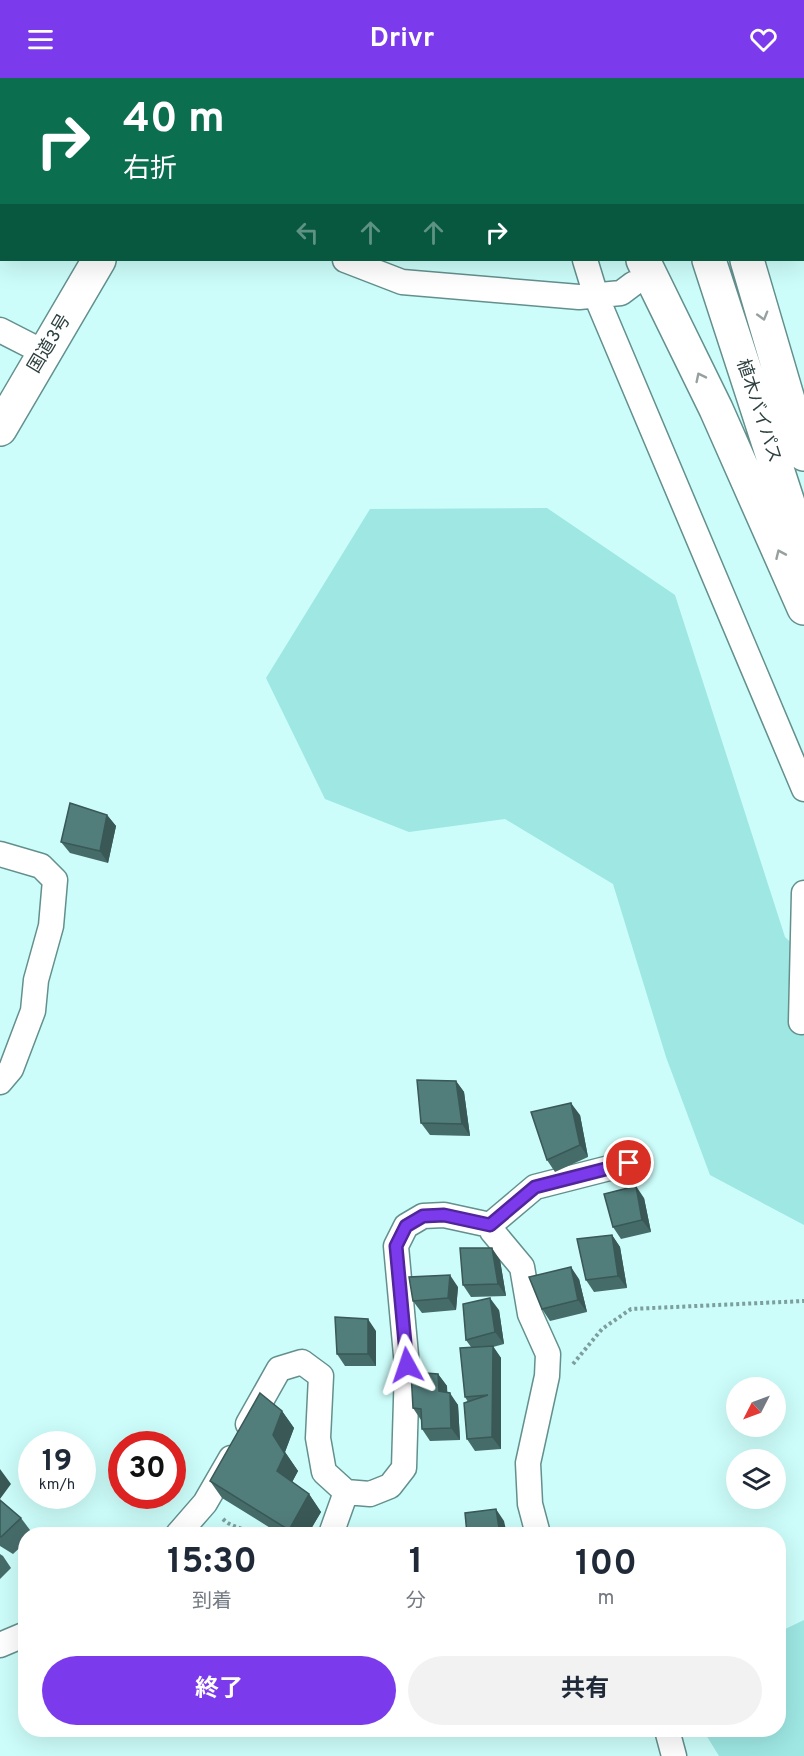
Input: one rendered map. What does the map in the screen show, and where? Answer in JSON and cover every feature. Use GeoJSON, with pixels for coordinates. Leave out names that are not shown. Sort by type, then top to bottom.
{"type":"FeatureCollection","features":[{"type":"Feature","properties":{"kind":"highway","name":"国道3号"},"geometry":{"type":"LineString","coordinates":[[0,429],[98,261]]}},
{"type":"Feature","properties":{"kind":"highway"},"geometry":{"type":"LineString","coordinates":[[747,261],[804,454]]}},
{"type":"Feature","properties":{"kind":"highway","name":"植木バイパス"},"geometry":{"type":"LineString","coordinates":[[710,263],[804,552]]}},
{"type":"Feature","properties":{"kind":"highway"},"geometry":{"type":"LineString","coordinates":[[638,272],[716,409],[804,608]]}},
{"type":"Feature","properties":{"kind":"street"},"geometry":{"type":"LineString","coordinates":[[348,261],[402,282],[579,297],[621,293],[638,272]]}},
{"type":"Feature","properties":{"kind":"street"},"geometry":{"type":"LineString","coordinates":[[585,261],[596,296],[804,789]]}},
{"type":"Feature","properties":{"kind":"street"},"geometry":{"type":"LineString","coordinates":[[0,330],[45,353]]}},
{"type":"Feature","properties":{"kind":"street"},"geometry":{"type":"LineString","coordinates":[[0,854],[41,866],[55,880],[51,926],[36,980],[33,1011],[11,1069],[0,1082]]}},
{"type":"Feature","properties":{"kind":"street"},"geometry":{"type":"LineString","coordinates":[[801,1022],[804,892]]}},
{"type":"Feature","properties":{"kind":"street"},"geometry":{"type":"LineString","coordinates":[[490,1225],[535,1187],[629,1163]]}},
{"type":"Feature","properties":{"kind":"street"},"geometry":{"type":"LineString","coordinates":[[184,1527],[205,1503],[279,1369],[302,1362],[321,1376],[318,1438],[324,1472],[346,1492],[370,1494],[390,1486],[404,1468],[407,1365],[396,1246],[406,1226],[423,1216],[444,1215],[490,1225]]}},
{"type":"Feature","properties":{"kind":"street"},"geometry":{"type":"LineString","coordinates":[[490,1225],[492,1231],[522,1267],[531,1314],[548,1354],[547,1376],[528,1463],[530,1504],[536,1527]]}},
{"type":"Feature","properties":{"kind":"street"},"geometry":{"type":"LineString","coordinates":[[334,1527],[346,1492]]}},
{"type":"Feature","properties":{"kind":"street"},"geometry":{"type":"LineString","coordinates":[[0,1645],[18,1637]]}},
{"type":"Feature","properties":{"kind":"street"},"geometry":{"type":"LineString","coordinates":[[669,1737],[674,1756]]}},
{"type":"Feature","properties":{"kind":"path"},"geometry":{"type":"LineString","coordinates":[[566,1372],[602,1329],[631,1309],[804,1301]]}},
{"type":"Feature","properties":{"kind":"path"},"geometry":{"type":"LineString","coordinates":[[205,1503],[231,1527]]}},
{"type":"Feature","properties":{"kind":"shaded area"},"geometry":{"type":"Polygon","coordinates":[[[547,508],[675,595],[785,937],[804,955],[804,1225],[710,1175],[666,1057],[613,884],[505,819],[409,832],[325,799],[266,678],[370,509],[547,508]]]}},
{"type":"Feature","properties":{"kind":"shaded area"},"geometry":{"type":"Polygon","coordinates":[[[804,1620],[804,1756],[719,1756],[707,1737],[786,1737],[786,1629],[804,1620]]]}},
{"type":"Feature","properties":{"kind":"building"},"geometry":{"type":"Polygon","coordinates":[[[70,803],[107,815],[100,851],[61,842],[70,803]]]}},
{"type":"Feature","properties":{"kind":"building"},"geometry":{"type":"Polygon","coordinates":[[[417,1080],[456,1081],[462,1124],[421,1123],[417,1080]]]}},
{"type":"Feature","properties":{"kind":"building"},"geometry":{"type":"Polygon","coordinates":[[[571,1103],[580,1145],[547,1160],[531,1112],[571,1103]]]}},
{"type":"Feature","properties":{"kind":"building"},"geometry":{"type":"Polygon","coordinates":[[[636,1186],[642,1220],[613,1227],[604,1194],[636,1186]]]}},
{"type":"Feature","properties":{"kind":"building"},"geometry":{"type":"Polygon","coordinates":[[[612,1235],[618,1276],[586,1280],[577,1239],[612,1235]]]}},
{"type":"Feature","properties":{"kind":"building"},"geometry":{"type":"Polygon","coordinates":[[[460,1248],[492,1248],[498,1284],[463,1285],[460,1248]]]}},
{"type":"Feature","properties":{"kind":"building"},"geometry":{"type":"Polygon","coordinates":[[[571,1267],[578,1300],[542,1309],[529,1277],[571,1267]]]}},
{"type":"Feature","properties":{"kind":"building"},"geometry":{"type":"Polygon","coordinates":[[[450,1275],[448,1298],[413,1301],[409,1277],[450,1275]]]}},
{"type":"Feature","properties":{"kind":"building"},"geometry":{"type":"Polygon","coordinates":[[[490,1298],[495,1332],[466,1340],[463,1304],[490,1298]]]}},
{"type":"Feature","properties":{"kind":"building"},"geometry":{"type":"Polygon","coordinates":[[[335,1317],[368,1319],[368,1354],[337,1354],[335,1317]]]}},
{"type":"Feature","properties":{"kind":"building"},"geometry":{"type":"Polygon","coordinates":[[[493,1346],[492,1437],[467,1439],[464,1403],[488,1395],[465,1397],[460,1348],[493,1346]]]}},
{"type":"Feature","properties":{"kind":"building"},"geometry":{"type":"Polygon","coordinates":[[[411,1372],[438,1374],[439,1391],[450,1393],[451,1428],[422,1429],[421,1409],[413,1408],[411,1372]]]}},
{"type":"Feature","properties":{"kind":"building"},"geometry":{"type":"Polygon","coordinates":[[[260,1393],[282,1411],[273,1435],[285,1454],[277,1471],[309,1494],[291,1527],[284,1527],[210,1481],[260,1393]]]}},
{"type":"Feature","properties":{"kind":"building"},"geometry":{"type":"Polygon","coordinates":[[[0,1500],[21,1518],[1,1537],[0,1536],[0,1500]]]}},
{"type":"Feature","properties":{"kind":"building"},"geometry":{"type":"Polygon","coordinates":[[[496,1509],[499,1527],[466,1527],[465,1513],[496,1509]]]}},
{"type":"Feature","properties":{"kind":"route"},"geometry":{"type":"LineString","coordinates":[[407,1365],[396,1246],[406,1226],[423,1216],[444,1215],[490,1225],[535,1187],[629,1163]]}}]}
